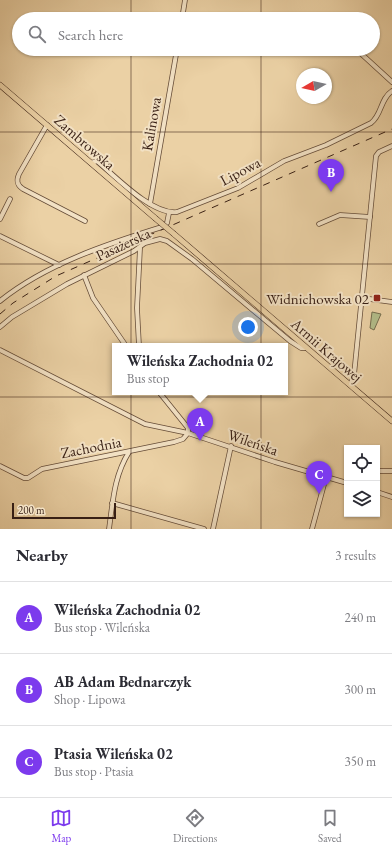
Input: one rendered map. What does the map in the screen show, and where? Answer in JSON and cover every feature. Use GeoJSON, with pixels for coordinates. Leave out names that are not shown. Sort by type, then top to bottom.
{"type":"FeatureCollection","features":[{"type":"Feature","properties":{"kind":"main road","name":"Zambrowska"},"geometry":{"type":"LineString","coordinates":[[0,85],[174,234]]}},
{"type":"Feature","properties":{"kind":"main road","name":"Armii Krajowej"},"geometry":{"type":"LineString","coordinates":[[174,234],[392,421]]}},
{"type":"Feature","properties":{"kind":"street"},"geometry":{"type":"LineString","coordinates":[[183,12],[185,0]]}},
{"type":"Feature","properties":{"kind":"street","name":"Kalinowa"},"geometry":{"type":"LineString","coordinates":[[150,204],[176,56]]}},
{"type":"Feature","properties":{"kind":"street"},"geometry":{"type":"LineString","coordinates":[[364,56],[392,82]]}},
{"type":"Feature","properties":{"kind":"street","name":"Lipowa"},"geometry":{"type":"LineString","coordinates":[[169,213],[177,212],[238,188],[284,161],[326,145],[371,123],[376,120],[385,98],[392,91]]}},
{"type":"Feature","properties":{"kind":"street"},"geometry":{"type":"LineString","coordinates":[[47,125],[18,174],[18,185],[85,221]]}},
{"type":"Feature","properties":{"kind":"street"},"geometry":{"type":"LineString","coordinates":[[350,385],[354,375],[377,154],[392,146]]}},
{"type":"Feature","properties":{"kind":"street"},"geometry":{"type":"LineString","coordinates":[[0,301],[16,289],[59,265],[95,250],[162,227],[168,223],[169,213],[150,204],[97,161],[91,163]]}},
{"type":"Feature","properties":{"kind":"street"},"geometry":{"type":"LineString","coordinates":[[0,219],[10,199]]}},
{"type":"Feature","properties":{"kind":"street"},"geometry":{"type":"LineString","coordinates":[[319,224],[340,215],[370,218]]}},
{"type":"Feature","properties":{"kind":"street"},"geometry":{"type":"LineString","coordinates":[[0,236],[59,265]]}},
{"type":"Feature","properties":{"kind":"street","name":"Pasażerska"},"geometry":{"type":"LineString","coordinates":[[0,327],[34,303],[84,275],[140,248],[145,243],[156,240],[168,241],[192,259],[290,341],[301,348],[306,348]]}},
{"type":"Feature","properties":{"kind":"street"},"geometry":{"type":"LineString","coordinates":[[139,343],[137,308],[140,248]]}},
{"type":"Feature","properties":{"kind":"street"},"geometry":{"type":"LineString","coordinates":[[84,275],[93,298],[124,343]]}},
{"type":"Feature","properties":{"kind":"street"},"geometry":{"type":"LineString","coordinates":[[362,298],[392,302]]}},
{"type":"Feature","properties":{"kind":"street","name":"Wileńska"},"geometry":{"type":"LineString","coordinates":[[0,350],[145,424],[188,433],[344,482]]}},
{"type":"Feature","properties":{"kind":"street"},"geometry":{"type":"LineString","coordinates":[[161,395],[188,428],[188,433]]}},
{"type":"Feature","properties":{"kind":"street","name":"Zachodnia"},"geometry":{"type":"LineString","coordinates":[[0,466],[24,478],[28,478],[42,469],[174,442],[183,439],[188,433]]}},
{"type":"Feature","properties":{"kind":"street"},"geometry":{"type":"LineString","coordinates":[[213,529],[231,446]]}},
{"type":"Feature","properties":{"kind":"street"},"geometry":{"type":"LineString","coordinates":[[109,529],[115,482],[121,464],[129,452]]}},
{"type":"Feature","properties":{"kind":"street"},"geometry":{"type":"LineString","coordinates":[[380,471],[392,471]]}},
{"type":"Feature","properties":{"kind":"street"},"geometry":{"type":"LineString","coordinates":[[312,529],[326,477]]}},
{"type":"Feature","properties":{"kind":"street"},"geometry":{"type":"LineString","coordinates":[[380,493],[392,497]]}},
{"type":"Feature","properties":{"kind":"street"},"geometry":{"type":"LineString","coordinates":[[112,503],[191,527],[204,529]]}},
{"type":"Feature","properties":{"kind":"green space"},"geometry":{"type":"Polygon","coordinates":[[[372,312],[381,314],[374,330],[370,328],[372,312]]]}},
{"type":"Feature","properties":{"kind":"railway"},"geometry":{"type":"LineString","coordinates":[[0,314],[13,303],[56,276],[392,129]]}},
{"type":"Feature","properties":{"kind":"place","name":"AB Adam Bednarczyk"},"geometry":{"type":"Point","coordinates":[331,192]}},
{"type":"Feature","properties":{"kind":"place","name":"Widnichowska 02"},"geometry":{"type":"Point","coordinates":[377,298]}},
{"type":"Feature","properties":{"kind":"place","name":"Wileńska Zachodnia 02"},"geometry":{"type":"Point","coordinates":[200,441]}},
{"type":"Feature","properties":{"kind":"place","name":"Ptasia Wileńska 02"},"geometry":{"type":"Point","coordinates":[319,494]}}]}
